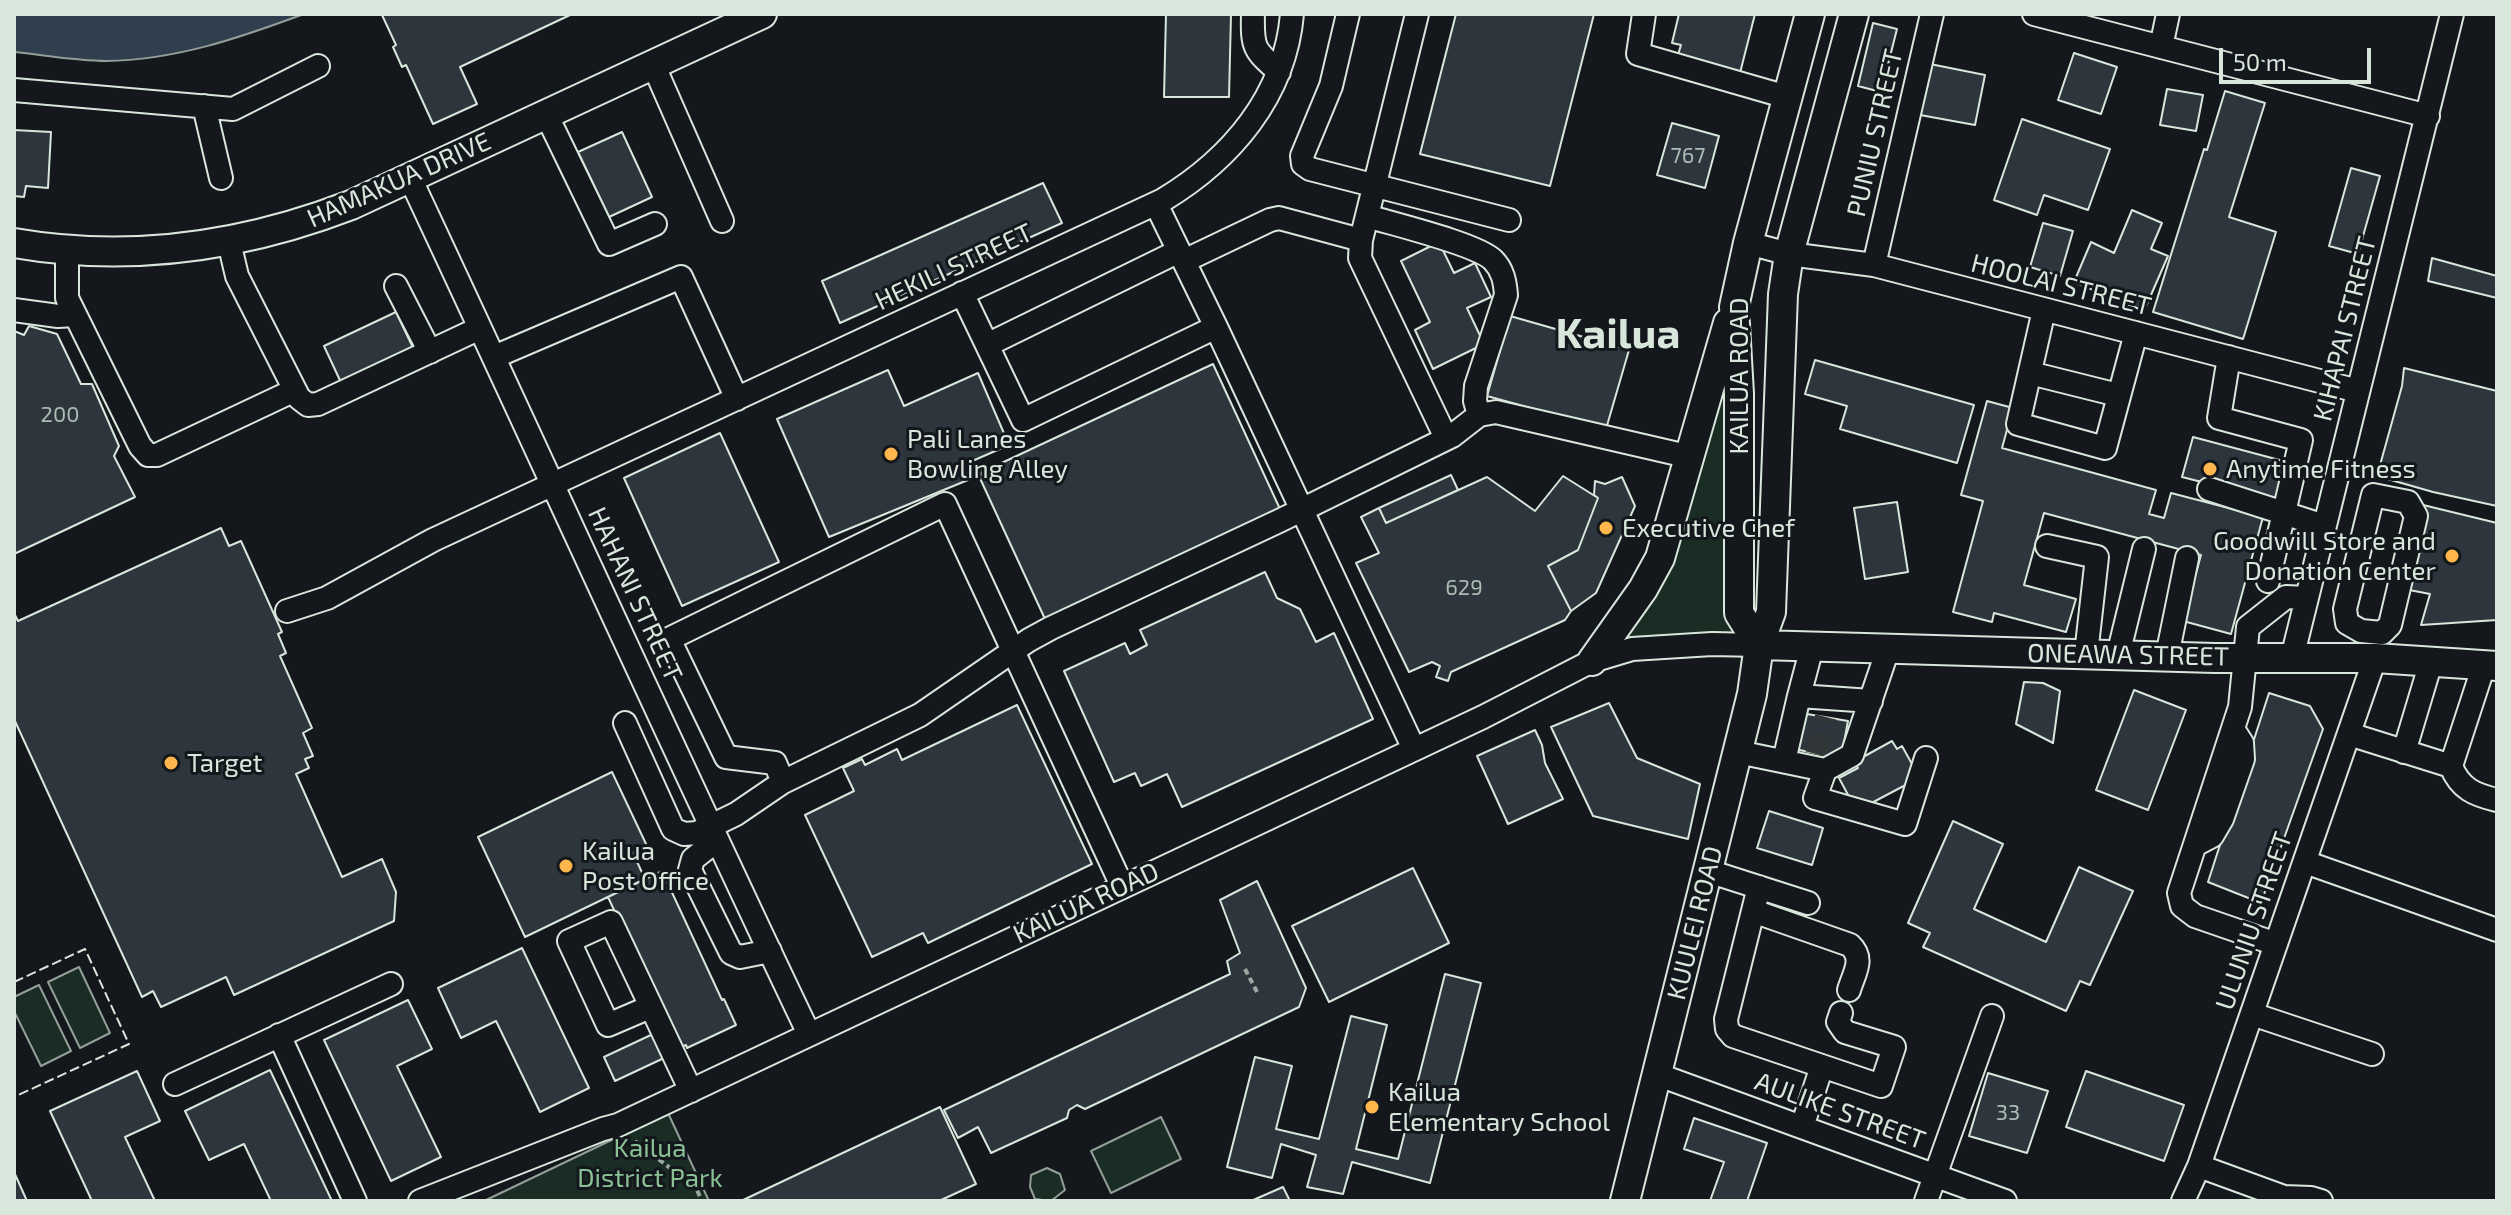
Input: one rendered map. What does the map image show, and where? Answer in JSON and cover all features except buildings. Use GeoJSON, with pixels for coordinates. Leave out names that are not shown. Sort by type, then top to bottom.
{"type":"FeatureCollection","features":[{"type":"Feature","properties":{"kind":"main road","name":"HAMAKUA DRIVE"},"geometry":{"type":"LineString","coordinates":[[14,243],[67,250],[157,251],[229,242],[313,219],[410,178],[762,14]]}},
{"type":"Feature","properties":{"kind":"main road","name":"KAILUA ROAD"},"geometry":{"type":"LineString","coordinates":[[1759,645],[1738,609],[1739,394],[1734,307],[1748,243],[1810,14]]}},
{"type":"Feature","properties":{"kind":"main road","name":"KAILUA ROAD"},"geometry":{"type":"LineString","coordinates":[[1759,645],[1771,612],[1783,294],[1789,254],[1854,14]]}},
{"type":"Feature","properties":{"kind":"main road"},"geometry":{"type":"LineString","coordinates":[[1592,661],[1643,589],[1660,558],[1734,307]]}},
{"type":"Feature","properties":{"kind":"main road","name":"ONEAWA STREET"},"geometry":{"type":"LineString","coordinates":[[1759,645],[2245,658],[2375,658],[2491,666]]}},
{"type":"Feature","properties":{"kind":"main road","name":"KUULEI ROAD"},"geometry":{"type":"LineString","coordinates":[[1625,1201],[1752,694],[1759,645]]}},
{"type":"Feature","properties":{"kind":"street"},"geometry":{"type":"LineString","coordinates":[[1253,14],[1252,41],[1260,55],[1279,72]]}},
{"type":"Feature","properties":{"kind":"street","name":"HEKILI STREET"},"geometry":{"type":"LineString","coordinates":[[287,611],[327,598],[433,540],[1156,204],[1190,184],[1232,145],[1260,110],[1286,52],[1292,14]]}},
{"type":"Feature","properties":{"kind":"street"},"geometry":{"type":"LineString","coordinates":[[1348,14],[1331,86],[1302,160],[1306,167],[1509,220]]}},
{"type":"Feature","properties":{"kind":"street"},"geometry":{"type":"LineString","coordinates":[[1417,14],[1361,240],[1360,258],[1446,438]]}},
{"type":"Feature","properties":{"kind":"street"},"geometry":{"type":"LineString","coordinates":[[1644,14],[1638,54],[1787,97]]}},
{"type":"Feature","properties":{"kind":"street","name":"PUNIU STREET"},"geometry":{"type":"LineString","coordinates":[[1874,265],[1932,14]]}},
{"type":"Feature","properties":{"kind":"street"},"geometry":{"type":"LineString","coordinates":[[2034,14],[2107,23],[2161,47],[2428,116]]}},
{"type":"Feature","properties":{"kind":"street"},"geometry":{"type":"LineString","coordinates":[[2161,47],[2168,14]]}},
{"type":"Feature","properties":{"kind":"street","name":"KIHAPAI STREET"},"geometry":{"type":"LineString","coordinates":[[2292,658],[2452,14]]}},
{"type":"Feature","properties":{"kind":"street"},"geometry":{"type":"LineString","coordinates":[[653,64],[722,221]]}},
{"type":"Feature","properties":{"kind":"street"},"geometry":{"type":"LineString","coordinates":[[14,90],[233,109],[318,66]]}},
{"type":"Feature","properties":{"kind":"street"},"geometry":{"type":"LineString","coordinates":[[204,106],[221,178]]}},
{"type":"Feature","properties":{"kind":"street"},"geometry":{"type":"LineString","coordinates":[[546,114],[609,244],[655,224]]}},
{"type":"Feature","properties":{"kind":"street","name":"HAHANI STREET"},"geometry":{"type":"LineString","coordinates":[[410,178],[554,484],[713,834],[809,1034]]}},
{"type":"Feature","properties":{"kind":"street"},"geometry":{"type":"LineString","coordinates":[[1156,204],[1414,749]]}},
{"type":"Feature","properties":{"kind":"street"},"geometry":{"type":"LineString","coordinates":[[1367,216],[1478,250],[1498,266],[1506,295],[1476,386],[1475,401],[1479,415]]}},
{"type":"Feature","properties":{"kind":"street"},"geometry":{"type":"LineString","coordinates":[[987,345],[1182,256],[1270,220],[1279,218],[1361,240]]}},
{"type":"Feature","properties":{"kind":"street"},"geometry":{"type":"LineString","coordinates":[[229,242],[237,276],[295,390],[308,405],[318,404],[480,328]]}},
{"type":"Feature","properties":{"kind":"street","name":"HOOLAI STREET"},"geometry":{"type":"LineString","coordinates":[[1748,243],[1789,254],[1874,265],[2358,391]]}},
{"type":"Feature","properties":{"kind":"street"},"geometry":{"type":"LineString","coordinates":[[67,250],[66,293],[140,446],[148,455],[157,455],[295,390]]}},
{"type":"Feature","properties":{"kind":"street"},"geometry":{"type":"LineString","coordinates":[[494,357],[681,277],[737,399]]}},
{"type":"Feature","properties":{"kind":"street"},"geometry":{"type":"LineString","coordinates":[[396,286],[430,352]]}},
{"type":"Feature","properties":{"kind":"street"},"geometry":{"type":"LineString","coordinates":[[962,293],[1023,420],[1216,327]]}},
{"type":"Feature","properties":{"kind":"street"},"geometry":{"type":"LineString","coordinates":[[14,310],[75,315]]}},
{"type":"Feature","properties":{"kind":"street"},"geometry":{"type":"LineString","coordinates":[[2044,310],[2018,424],[2105,448],[2136,333]]}},
{"type":"Feature","properties":{"kind":"street"},"geometry":{"type":"LineString","coordinates":[[2229,357],[2219,418],[2301,440],[2268,581]]}},
{"type":"Feature","properties":{"kind":"street"},"geometry":{"type":"LineString","coordinates":[[2030,373],[2118,395]]}},
{"type":"Feature","properties":{"kind":"street"},"geometry":{"type":"LineString","coordinates":[[770,951],[740,957],[731,953],[690,870],[693,859],[713,834],[779,772],[920,715],[1051,628],[1279,521],[1446,438],[1479,415],[1496,412],[1691,457]]}},
{"type":"Feature","properties":{"kind":"street"},"geometry":{"type":"LineString","coordinates":[[2209,489],[2324,526]]}},
{"type":"Feature","properties":{"kind":"street"},"geometry":{"type":"LineString","coordinates":[[2373,495],[2408,502],[2416,516],[2390,625],[2382,633],[2361,631],[2347,623],[2345,609],[2373,495]]}},
{"type":"Feature","properties":{"kind":"street"},"geometry":{"type":"LineString","coordinates":[[779,772],[726,757],[669,639],[945,504],[1122,886]]}},
{"type":"Feature","properties":{"kind":"street"},"geometry":{"type":"LineString","coordinates":[[2047,546],[2097,557],[2086,654]]}},
{"type":"Feature","properties":{"kind":"street"},"geometry":{"type":"LineString","coordinates":[[2118,655],[2144,549]]}},
{"type":"Feature","properties":{"kind":"street"},"geometry":{"type":"LineString","coordinates":[[2167,656],[2187,558]]}},
{"type":"Feature","properties":{"kind":"street"},"geometry":{"type":"LineString","coordinates":[[2276,944],[2195,916],[2182,906],[2179,893],[2240,707],[2248,627],[2286,597],[2307,598]]}},
{"type":"Feature","properties":{"kind":"street","name":"KAILUA ROAD"},"geometry":{"type":"LineString","coordinates":[[420,1201],[618,1125],[1414,749],[1592,661],[1632,649],[1656,646],[1759,645]]}},
{"type":"Feature","properties":{"kind":"street"},"geometry":{"type":"LineString","coordinates":[[1784,761],[1812,647]]}},
{"type":"Feature","properties":{"kind":"street"},"geometry":{"type":"LineString","coordinates":[[1738,752],[1818,764],[1852,755],[1888,649]]}},
{"type":"Feature","properties":{"kind":"street","name":"ULUNIU STREET"},"geometry":{"type":"LineString","coordinates":[[2183,1201],[2199,1166],[2375,658]]}},
{"type":"Feature","properties":{"kind":"street"},"geometry":{"type":"LineString","coordinates":[[2404,752],[2431,662]]}},
{"type":"Feature","properties":{"kind":"street"},"geometry":{"type":"LineString","coordinates":[[2491,666],[2451,766],[2463,787],[2474,794],[2497,800]]}},
{"type":"Feature","properties":{"kind":"street"},"geometry":{"type":"LineString","coordinates":[[1799,696],[1828,708],[1871,701]]}},
{"type":"Feature","properties":{"kind":"street"},"geometry":{"type":"LineString","coordinates":[[625,723],[673,829],[684,834],[713,834]]}},
{"type":"Feature","properties":{"kind":"street"},"geometry":{"type":"LineString","coordinates":[[2349,734],[2451,766]]}},
{"type":"Feature","properties":{"kind":"street"},"geometry":{"type":"LineString","coordinates":[[1818,764],[1815,798],[1905,824],[1926,758]]}},
{"type":"Feature","properties":{"kind":"street"},"geometry":{"type":"LineString","coordinates":[[2305,862],[2497,930]]}},
{"type":"Feature","properties":{"kind":"street"},"geometry":{"type":"LineString","coordinates":[[1708,871],[1808,903]]}},
{"type":"Feature","properties":{"kind":"street"},"geometry":{"type":"LineString","coordinates":[[1753,911],[1850,945],[1857,954],[1859,961],[1838,1022],[1845,1032],[1894,1047],[1881,1086],[1733,1036],[1727,1029],[1726,1019],[1753,911],[1759,887]]}},
{"type":"Feature","properties":{"kind":"street"},"geometry":{"type":"LineString","coordinates":[[650,1007],[608,1025],[569,941],[611,922],[691,1091]]}},
{"type":"Feature","properties":{"kind":"street"},"geometry":{"type":"LineString","coordinates":[[175,1084],[391,984]]}},
{"type":"Feature","properties":{"kind":"street"},"geometry":{"type":"LineString","coordinates":[[2252,1014],[2372,1054]]}},
{"type":"Feature","properties":{"kind":"street"},"geometry":{"type":"LineString","coordinates":[[1926,1201],[1992,1016]]}},
{"type":"Feature","properties":{"kind":"street"},"geometry":{"type":"LineString","coordinates":[[279,1035],[355,1201]]}},
{"type":"Feature","properties":{"kind":"street"},"geometry":{"type":"LineString","coordinates":[[1802,1127],[1822,1066]]}},
{"type":"Feature","properties":{"kind":"street","name":"AULIKE STREET"},"geometry":{"type":"LineString","coordinates":[[1656,1074],[2005,1201]]}},
{"type":"Feature","properties":{"kind":"street"},"geometry":{"type":"LineString","coordinates":[[2199,1166],[2284,1197],[2321,1201]]}},
{"type":"Feature","properties":{"kind":"path"},"geometry":{"type":"LineString","coordinates":[[1245,969],[1257,992]]}},
{"type":"Feature","properties":{"kind":"path"},"geometry":{"type":"LineString","coordinates":[[618,1125],[696,1188],[702,1201]]}},
{"type":"Feature","properties":{"kind":"green space"},"geometry":{"type":"Polygon","coordinates":[[[1734,307],[1738,609],[1759,645],[1615,653],[1643,589],[1734,307]]]}},
{"type":"Feature","properties":{"kind":"green space"},"geometry":{"type":"Polygon","coordinates":[[[79,967],[110,1033],[80,1048],[48,982],[79,967]]]}},
{"type":"Feature","properties":{"kind":"green space"},"geometry":{"type":"Polygon","coordinates":[[[39,985],[71,1051],[41,1066],[14,1011],[14,997],[39,985]]]}},
{"type":"Feature","properties":{"kind":"green space","name":"Kailua District Park"},"geometry":{"type":"Polygon","coordinates":[[[668,1113],[709,1201],[484,1201],[668,1113]]]}},
{"type":"Feature","properties":{"kind":"green space"},"geometry":{"type":"Polygon","coordinates":[[[1161,1117],[1181,1159],[1111,1193],[1091,1151],[1161,1117]]]}},
{"type":"Feature","properties":{"kind":"green space"},"geometry":{"type":"Polygon","coordinates":[[[1047,1168],[1060,1174],[1065,1190],[1051,1201],[1035,1199],[1030,1187],[1031,1175],[1047,1168]]]}},
{"type":"Feature","properties":{"kind":"water"},"geometry":{"type":"Polygon","coordinates":[[[14,14],[304,14],[182,52],[106,61],[14,52],[14,14]]]}},
{"type":"Feature","properties":{"kind":"tunnel"},"geometry":{"type":"LineString","coordinates":[[1816,754],[1826,717]]}},
{"type":"Feature","properties":{"kind":"fence"},"geometry":{"type":"LineString","coordinates":[[14,982],[85,949],[129,1044],[14,1097]]}},
{"type":"Feature","properties":{"kind":"place","name":"Pali Lanes Bowling Alley"},"geometry":{"type":"Point","coordinates":[891,454]}},
{"type":"Feature","properties":{"kind":"place","name":"Anytime Fitness"},"geometry":{"type":"Point","coordinates":[2210,469]}},
{"type":"Feature","properties":{"kind":"place","name":"Executive Chef"},"geometry":{"type":"Point","coordinates":[1606,528]}},
{"type":"Feature","properties":{"kind":"place","name":"Goodwill Store and Donation Center"},"geometry":{"type":"Point","coordinates":[2452,556]}},
{"type":"Feature","properties":{"kind":"place","name":"Target"},"geometry":{"type":"Point","coordinates":[171,763]}},
{"type":"Feature","properties":{"kind":"place","name":"Kailua Post Office"},"geometry":{"type":"Point","coordinates":[566,866]}},
{"type":"Feature","properties":{"kind":"place","name":"Kailua Elementary School"},"geometry":{"type":"Point","coordinates":[1372,1107]}},
{"type":"Feature","properties":{"kind":"district","name":"Kailua"},"geometry":{"type":"Point","coordinates":[1618,334]}}]}
